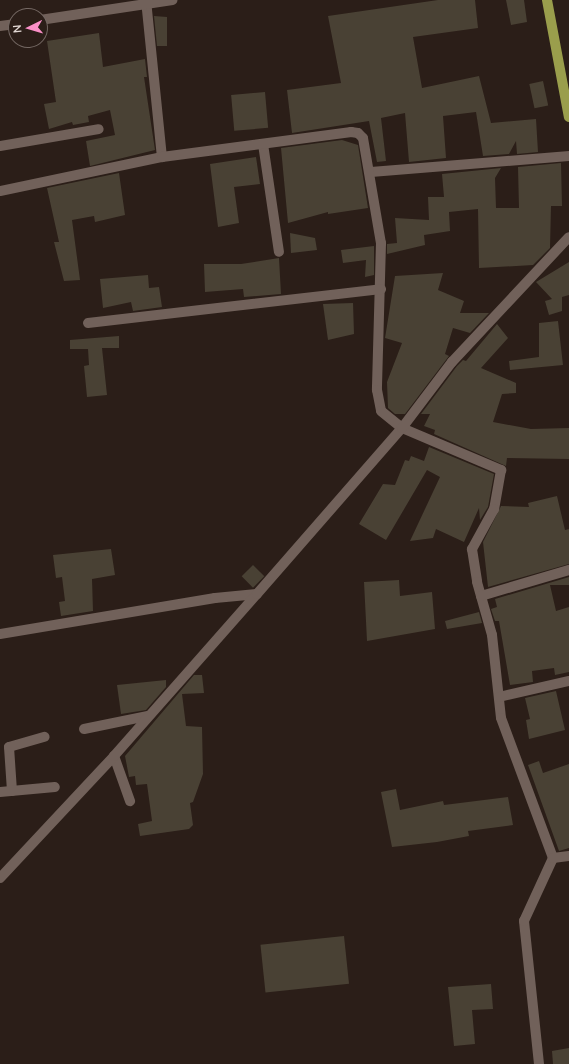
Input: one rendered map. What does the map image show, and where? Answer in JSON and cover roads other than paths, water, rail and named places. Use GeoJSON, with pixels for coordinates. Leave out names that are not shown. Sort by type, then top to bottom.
{"type":"FeatureCollection","features":[{"type":"Feature","properties":{"kind":"main road"},"geometry":{"type":"LineString","coordinates":[[547,0],[569,117]]}},
{"type":"Feature","properties":{"kind":"street"},"geometry":{"type":"LineString","coordinates":[[48,19],[145,2],[173,0]]}},
{"type":"Feature","properties":{"kind":"street"},"geometry":{"type":"LineString","coordinates":[[145,2],[162,157]]}},
{"type":"Feature","properties":{"kind":"street"},"geometry":{"type":"LineString","coordinates":[[0,146],[99,129]]}},
{"type":"Feature","properties":{"kind":"street"},"geometry":{"type":"LineString","coordinates":[[0,190],[162,157],[358,133],[363,138],[371,172],[381,243],[381,289],[377,390],[381,411],[402,428],[501,470],[494,509],[472,549],[481,596],[492,634],[501,718],[553,858],[524,921],[538,1064]]}},
{"type":"Feature","properties":{"kind":"street"},"geometry":{"type":"LineString","coordinates":[[262,144],[279,252]]}},
{"type":"Feature","properties":{"kind":"street"},"geometry":{"type":"LineString","coordinates":[[371,172],[569,156]]}},
{"type":"Feature","properties":{"kind":"street"},"geometry":{"type":"LineString","coordinates":[[0,878],[114,756],[147,716],[257,594],[402,428],[452,362],[569,237]]}},
{"type":"Feature","properties":{"kind":"street"},"geometry":{"type":"LineString","coordinates":[[88,323],[381,289]]}},
{"type":"Feature","properties":{"kind":"street"},"geometry":{"type":"LineString","coordinates":[[481,596],[569,570]]}},
{"type":"Feature","properties":{"kind":"street"},"geometry":{"type":"LineString","coordinates":[[0,634],[215,598],[257,594]]}},
{"type":"Feature","properties":{"kind":"street"},"geometry":{"type":"LineString","coordinates":[[499,697],[569,681]]}},
{"type":"Feature","properties":{"kind":"street"},"geometry":{"type":"LineString","coordinates":[[84,729],[147,716]]}},
{"type":"Feature","properties":{"kind":"street"},"geometry":{"type":"LineString","coordinates":[[12,791],[9,747],[44,737]]}},
{"type":"Feature","properties":{"kind":"street"},"geometry":{"type":"LineString","coordinates":[[114,756],[130,801]]}},
{"type":"Feature","properties":{"kind":"street"},"geometry":{"type":"LineString","coordinates":[[0,792],[55,787]]}},
{"type":"Feature","properties":{"kind":"street"},"geometry":{"type":"LineString","coordinates":[[553,858],[569,856]]}}]}
